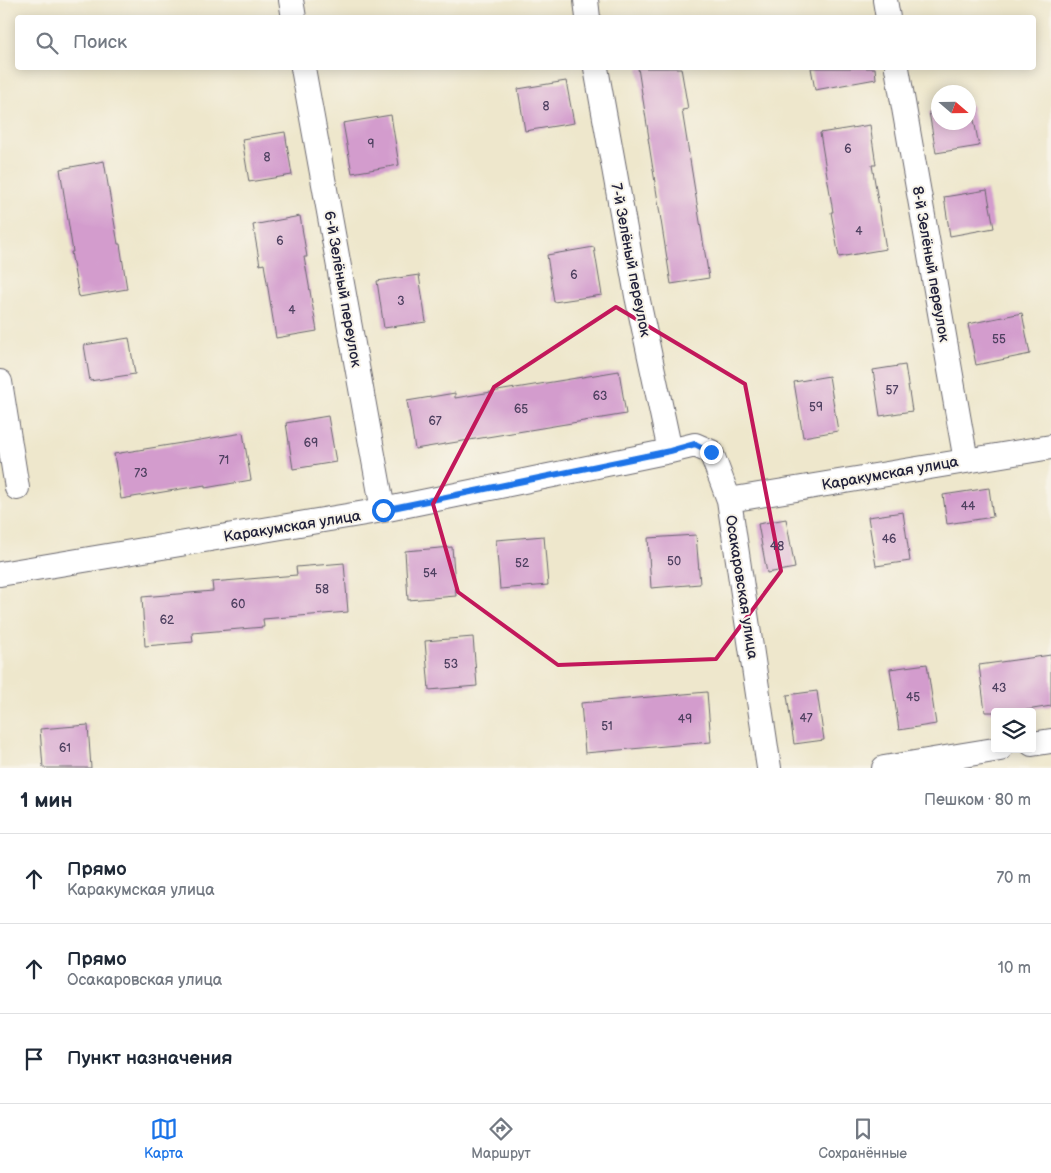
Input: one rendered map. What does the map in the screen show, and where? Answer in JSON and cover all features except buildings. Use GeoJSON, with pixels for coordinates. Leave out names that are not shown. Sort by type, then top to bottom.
{"type":"FeatureCollection","features":[{"type":"Feature","properties":{"kind":"street"},"geometry":{"type":"LineString","coordinates":[[291,0],[294,15]]}},
{"type":"Feature","properties":{"kind":"street"},"geometry":{"type":"LineString","coordinates":[[586,0],[588,15]]}},
{"type":"Feature","properties":{"kind":"street"},"geometry":{"type":"LineString","coordinates":[[885,0],[888,15]]}},
{"type":"Feature","properties":{"kind":"street","name":"6-й Зелёный переулок"},"geometry":{"type":"LineString","coordinates":[[303,70],[383,510]]}},
{"type":"Feature","properties":{"kind":"street","name":"7-й Зелёный переулок"},"geometry":{"type":"LineString","coordinates":[[596,70],[636,296],[670,451]]}},
{"type":"Feature","properties":{"kind":"street","name":"8-й Зелёный переулок"},"geometry":{"type":"LineString","coordinates":[[897,70],[966,460]]}},
{"type":"Feature","properties":{"kind":"street"},"geometry":{"type":"LineString","coordinates":[[0,382],[17,488]]}},
{"type":"Feature","properties":{"kind":"street","name":"Осакаровская улица"},"geometry":{"type":"LineString","coordinates":[[670,451],[695,444],[711,452],[729,500],[769,768]]}},
{"type":"Feature","properties":{"kind":"street","name":"Каракумская улица"},"geometry":{"type":"LineString","coordinates":[[729,500],[966,460],[1051,448]]}},
{"type":"Feature","properties":{"kind":"street","name":"Каракумская улица"},"geometry":{"type":"LineString","coordinates":[[0,574],[383,510],[670,451]]}},
{"type":"Feature","properties":{"kind":"street"},"geometry":{"type":"LineString","coordinates":[[1036,743],[1051,741]]}},
{"type":"Feature","properties":{"kind":"street"},"geometry":{"type":"LineString","coordinates":[[884,768],[991,750]]}},
{"type":"Feature","properties":{"kind":"highlighted area"},"geometry":{"type":"Polygon","coordinates":[[[616,307],[745,384],[781,571],[716,659],[558,665],[458,592],[433,504],[494,387],[616,307]]]}},
{"type":"Feature","properties":{"kind":"route"},"geometry":{"type":"LineString","coordinates":[[383,510],[670,451],[695,444],[711,452]]}}]}
